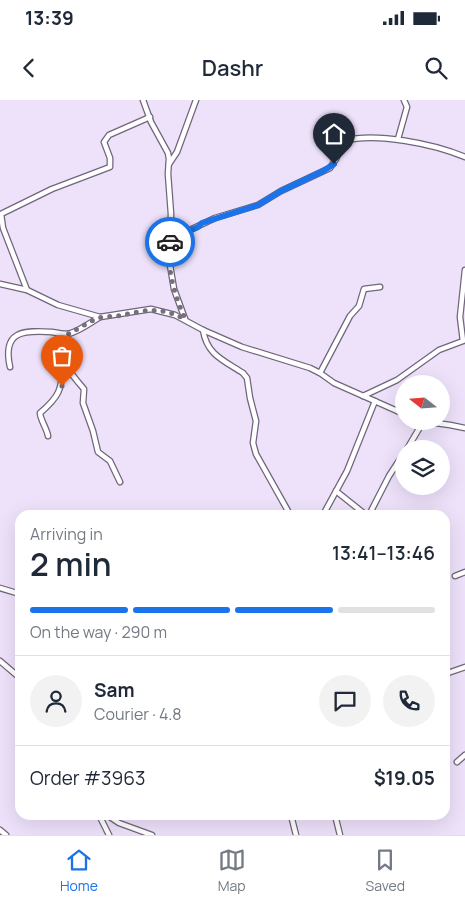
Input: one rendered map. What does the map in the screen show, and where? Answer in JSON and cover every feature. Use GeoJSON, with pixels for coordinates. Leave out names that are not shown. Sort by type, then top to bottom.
{"type":"FeatureCollection","features":[{"type":"Feature","properties":{"kind":"street"},"geometry":{"type":"LineString","coordinates":[[143,100],[168,153],[171,214],[169,259],[171,277],[185,319]]}},
{"type":"Feature","properties":{"kind":"street"},"geometry":{"type":"LineString","coordinates":[[169,164],[177,152],[196,100]]}},
{"type":"Feature","properties":{"kind":"street"},"geometry":{"type":"LineString","coordinates":[[398,139],[407,107],[404,100]]}},
{"type":"Feature","properties":{"kind":"street"},"geometry":{"type":"LineString","coordinates":[[27,290],[3,228],[1,214],[52,189],[110,167],[110,158],[104,142],[105,139],[109,135],[150,117]]}},
{"type":"Feature","properties":{"kind":"street"},"geometry":{"type":"LineString","coordinates":[[171,239],[216,218],[258,205],[281,191],[330,168],[334,164],[344,141],[355,139],[398,139],[465,157]]}},
{"type":"Feature","properties":{"kind":"street"},"geometry":{"type":"LineString","coordinates":[[364,396],[397,380],[439,350],[464,340],[460,317],[465,270]]}},
{"type":"Feature","properties":{"kind":"street"},"geometry":{"type":"LineString","coordinates":[[0,284],[27,290],[58,305],[100,317],[151,309],[175,314],[203,330],[242,347],[320,373],[334,383],[395,410]]}},
{"type":"Feature","properties":{"kind":"street"},"geometry":{"type":"LineString","coordinates":[[320,373],[342,330],[359,306],[364,289],[380,288]]}},
{"type":"Feature","properties":{"kind":"street"},"geometry":{"type":"LineString","coordinates":[[10,367],[8,348],[16,334],[25,332],[68,334],[100,317]]}},
{"type":"Feature","properties":{"kind":"street"},"geometry":{"type":"LineString","coordinates":[[203,330],[205,341],[211,351],[244,372],[247,378],[256,421],[253,443],[256,454],[287,510]]}},
{"type":"Feature","properties":{"kind":"street"},"geometry":{"type":"LineString","coordinates":[[48,436],[40,413],[50,404],[60,390],[64,364],[62,351],[68,334]]}},
{"type":"Feature","properties":{"kind":"street"},"geometry":{"type":"LineString","coordinates":[[64,364],[84,389],[83,403],[98,452],[110,460],[120,482]]}},
{"type":"Feature","properties":{"kind":"street"},"geometry":{"type":"LineString","coordinates":[[326,510],[347,471],[375,401]]}},
{"type":"Feature","properties":{"kind":"street"},"geometry":{"type":"LineString","coordinates":[[450,425],[465,428]]}},
{"type":"Feature","properties":{"kind":"street"},"geometry":{"type":"LineString","coordinates":[[370,510],[395,466]]}},
{"type":"Feature","properties":{"kind":"street"},"geometry":{"type":"LineString","coordinates":[[336,491],[360,510]]}},
{"type":"Feature","properties":{"kind":"street"},"geometry":{"type":"LineString","coordinates":[[455,576],[465,572]]}},
{"type":"Feature","properties":{"kind":"street"},"geometry":{"type":"LineString","coordinates":[[0,588],[15,592]]}},
{"type":"Feature","properties":{"kind":"street"},"geometry":{"type":"LineString","coordinates":[[0,661],[15,672]]}},
{"type":"Feature","properties":{"kind":"street"},"geometry":{"type":"LineString","coordinates":[[450,672],[465,667]]}},
{"type":"Feature","properties":{"kind":"street"},"geometry":{"type":"LineString","coordinates":[[457,762],[465,755]]}},
{"type":"Feature","properties":{"kind":"street"},"geometry":{"type":"LineString","coordinates":[[102,820],[109,835]]}},
{"type":"Feature","properties":{"kind":"street"},"geometry":{"type":"LineString","coordinates":[[115,820],[152,835]]}},
{"type":"Feature","properties":{"kind":"street"},"geometry":{"type":"LineString","coordinates":[[292,820],[296,835]]}},
{"type":"Feature","properties":{"kind":"street"},"geometry":{"type":"LineString","coordinates":[[336,820],[340,835]]}},
{"type":"Feature","properties":{"kind":"street"},"geometry":{"type":"LineString","coordinates":[[0,830],[6,835]]}},
{"type":"Feature","properties":{"kind":"way so far"},"geometry":{"type":"LineString","coordinates":[[62,386],[64,364],[62,351],[68,334],[100,317],[118,316],[139,310],[151,309],[175,314],[185,319],[171,277],[170,242]]}},
{"type":"Feature","properties":{"kind":"route"},"geometry":{"type":"LineString","coordinates":[[170,242],[171,239],[198,227],[202,223],[258,205],[281,191],[330,168],[334,164]]}}]}
